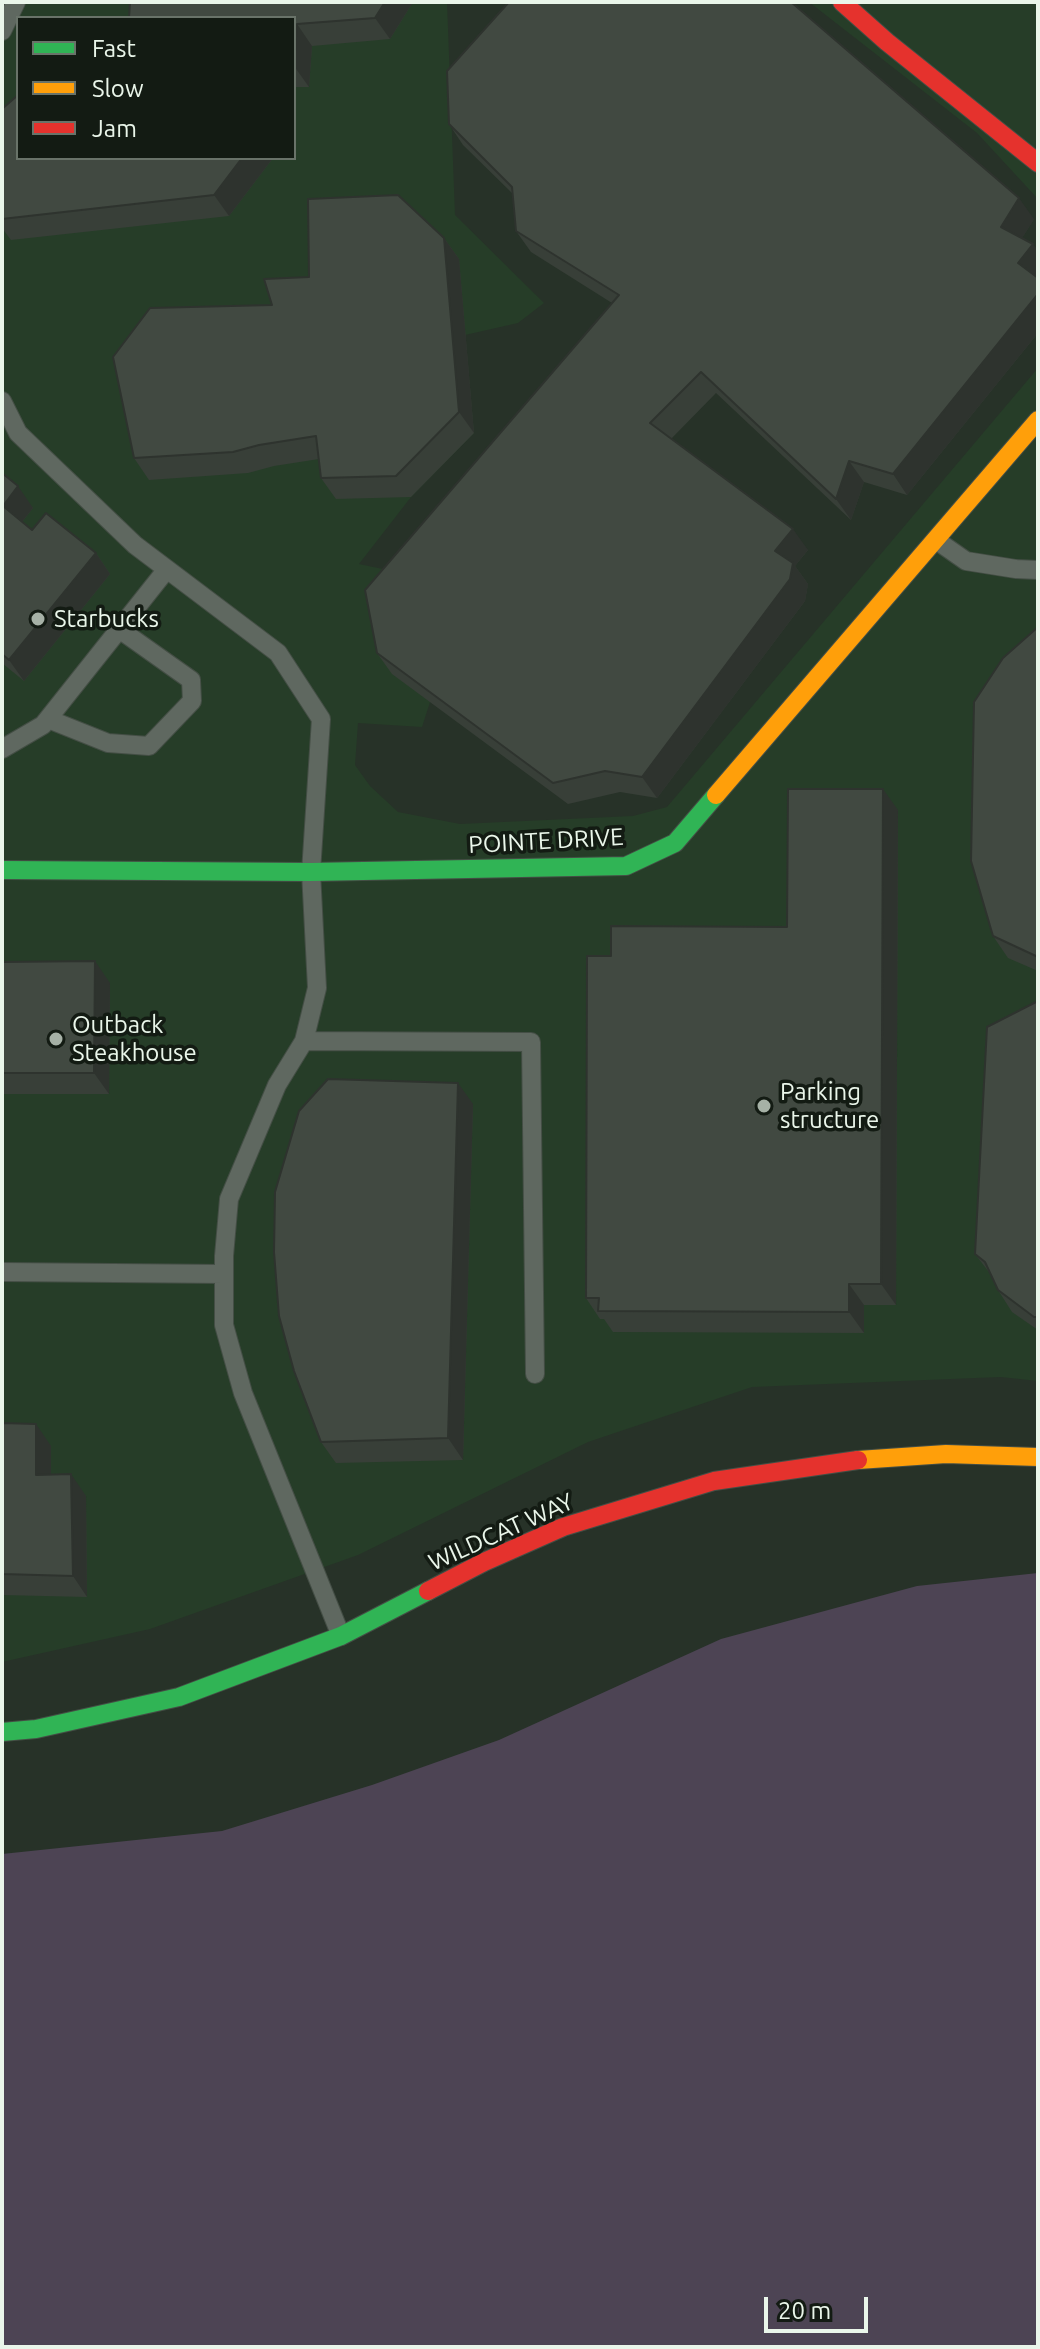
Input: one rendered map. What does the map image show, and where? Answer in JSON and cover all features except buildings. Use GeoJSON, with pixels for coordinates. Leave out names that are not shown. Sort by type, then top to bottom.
{"type":"FeatureCollection","features":[{"type":"Feature","properties":{"kind":"street"},"geometry":{"type":"LineString","coordinates":[[842,2],[1038,163]]}},
{"type":"Feature","properties":{"kind":"street","name":"POINTE DRIVE"},"geometry":{"type":"LineString","coordinates":[[2,870],[311,872],[626,866],[675,843],[1038,420]]}},
{"type":"Feature","properties":{"kind":"street","name":"WILDCAT WAY"},"geometry":{"type":"LineString","coordinates":[[2,1732],[36,1729],[179,1697],[341,1636],[484,1562],[563,1527],[714,1481],[783,1468],[862,1459],[946,1454],[1038,1457]]}},
{"type":"Feature","properties":{"kind":"lane"},"geometry":{"type":"LineString","coordinates":[[2,31],[16,2]]}},
{"type":"Feature","properties":{"kind":"lane"},"geometry":{"type":"LineString","coordinates":[[2,401],[18,433],[135,545],[278,653],[321,719],[311,872],[317,988],[304,1041],[277,1085],[229,1199],[224,1325],[243,1393],[341,1636]]}},
{"type":"Feature","properties":{"kind":"lane"},"geometry":{"type":"LineString","coordinates":[[936,540],[966,561],[1038,570]]}},
{"type":"Feature","properties":{"kind":"lane"},"geometry":{"type":"LineString","coordinates":[[2,749],[43,725],[167,569]]}},
{"type":"Feature","properties":{"kind":"lane"},"geometry":{"type":"LineString","coordinates":[[48,719],[108,743],[149,746],[192,701],[191,680],[119,629]]}},
{"type":"Feature","properties":{"kind":"lane"},"geometry":{"type":"LineString","coordinates":[[304,1041],[531,1042],[535,1374]]}},
{"type":"Feature","properties":{"kind":"lane"},"geometry":{"type":"LineString","coordinates":[[2,1272],[224,1274]]}},
{"type":"Feature","properties":{"kind":"shaded area"},"geometry":{"type":"Polygon","coordinates":[[[2,2],[447,2],[455,215],[544,303],[518,323],[465,335],[474,433],[411,497],[359,564],[411,575],[430,702],[422,727],[358,723],[355,765],[370,786],[398,812],[460,824],[633,816],[667,807],[1038,368],[1038,1381],[1001,1377],[752,1387],[588,1442],[358,1555],[150,1629],[2,1662],[2,2]]]}},
{"type":"Feature","properties":{"kind":"shaded area"},"geometry":{"type":"Polygon","coordinates":[[[809,2],[1038,2],[1038,199],[977,133],[809,2]]]}},
{"type":"Feature","properties":{"kind":"shaded area"},"geometry":{"type":"Polygon","coordinates":[[[1038,1573],[1038,2347],[2,2347],[2,1854],[222,1831],[372,1785],[499,1740],[721,1639],[917,1586],[1038,1573]]]}},
{"type":"Feature","properties":{"kind":"traffic: fast"},"geometry":{"type":"LineString","coordinates":[[2,870],[311,872],[626,866],[675,843],[716,795]]}},
{"type":"Feature","properties":{"kind":"traffic: fast"},"geometry":{"type":"LineString","coordinates":[[2,1732],[36,1729],[179,1697],[341,1636],[428,1591]]}},
{"type":"Feature","properties":{"kind":"traffic: slow"},"geometry":{"type":"LineString","coordinates":[[716,795],[1038,420]]}},
{"type":"Feature","properties":{"kind":"traffic: slow"},"geometry":{"type":"LineString","coordinates":[[858,1460],[946,1454],[1038,1457]]}},
{"type":"Feature","properties":{"kind":"traffic: jam"},"geometry":{"type":"LineString","coordinates":[[842,2],[1038,163]]}},
{"type":"Feature","properties":{"kind":"traffic: jam"},"geometry":{"type":"LineString","coordinates":[[428,1591],[563,1527],[714,1481],[858,1460]]}},
{"type":"Feature","properties":{"kind":"place","name":"Starbucks"},"geometry":{"type":"Point","coordinates":[38,619]}},
{"type":"Feature","properties":{"kind":"place","name":"Outback Steakhouse"},"geometry":{"type":"Point","coordinates":[56,1039]}},
{"type":"Feature","properties":{"kind":"place","name":"Parking structure"},"geometry":{"type":"Point","coordinates":[764,1106]}}]}
